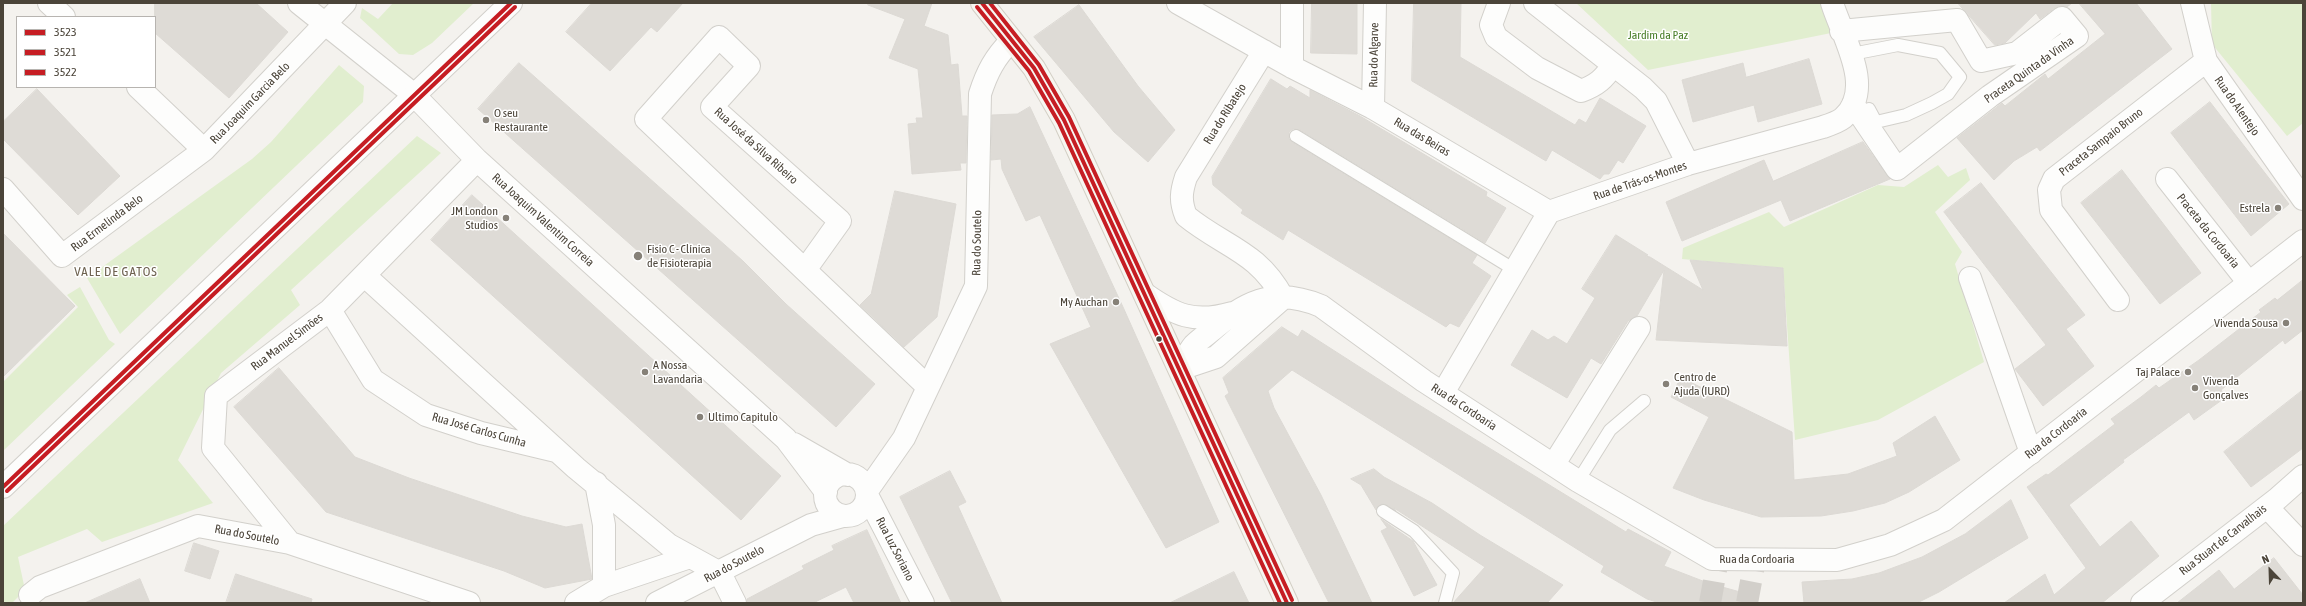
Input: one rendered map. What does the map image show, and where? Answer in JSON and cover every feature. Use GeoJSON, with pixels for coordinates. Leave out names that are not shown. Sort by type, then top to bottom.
{"type":"FeatureCollection","features":[{"type":"Feature","properties":{"kind":"main road"},"geometry":{"type":"LineString","coordinates":[[982,3],[1034,68],[1064,120],[1287,603]]}},
{"type":"Feature","properties":{"kind":"street"},"geometry":{"type":"LineString","coordinates":[[49,3],[63,16]]}},
{"type":"Feature","properties":{"kind":"street","name":"Rua Joaquim Valentim Correia"},"geometry":{"type":"LineString","coordinates":[[299,3],[413,94],[477,160],[786,439]]}},
{"type":"Feature","properties":{"kind":"street","name":"Rua Joaquim Garcia Belo"},"geometry":{"type":"LineString","coordinates":[[139,88],[204,150],[326,25],[345,3]]}},
{"type":"Feature","properties":{"kind":"street"},"geometry":{"type":"LineString","coordinates":[[3,487],[510,3]]}},
{"type":"Feature","properties":{"kind":"street","name":"Rua das Beiras"},"geometry":{"type":"LineString","coordinates":[[1178,3],[1292,67],[1373,108],[1549,212]]}},
{"type":"Feature","properties":{"kind":"street"},"geometry":{"type":"LineString","coordinates":[[1292,3],[1292,67]]}},
{"type":"Feature","properties":{"kind":"street","name":"Rua do Algarve"},"geometry":{"type":"LineString","coordinates":[[1373,108],[1375,3]]}},
{"type":"Feature","properties":{"kind":"street"},"geometry":{"type":"LineString","coordinates":[[1499,3],[1491,26],[1496,37],[1536,68],[1568,86],[1581,91],[1595,86],[1605,78],[1614,65]]}},
{"type":"Feature","properties":{"kind":"street"},"geometry":{"type":"LineString","coordinates":[[1535,3],[1614,65],[1656,102],[1688,164]]}},
{"type":"Feature","properties":{"kind":"street"},"geometry":{"type":"LineString","coordinates":[[1832,3],[1841,31],[1852,54],[1855,96]]}},
{"type":"Feature","properties":{"kind":"street","name":"Rua do Alentejo"},"geometry":{"type":"LineString","coordinates":[[2192,3],[2206,61],[2303,199]]}},
{"type":"Feature","properties":{"kind":"street","name":"Praceta Quinta da Vinha"},"geometry":{"type":"LineString","coordinates":[[1841,31],[1957,20],[1981,61],[2017,53],[2062,18],[2077,36],[1990,96],[1897,169],[1855,96]]}},
{"type":"Feature","properties":{"kind":"street","name":"Rua José da Silva Ribeiro"},"geometry":{"type":"LineString","coordinates":[[805,270],[840,221],[712,107],[749,66],[719,37],[646,119],[928,387]]}},
{"type":"Feature","properties":{"kind":"street","name":"Rua do Soutelo"},"geometry":{"type":"LineString","coordinates":[[859,484],[904,438],[976,286],[980,94],[988,70],[999,53],[1011,41]]}},
{"type":"Feature","properties":{"kind":"street","name":"Rua do Ribatejo"},"geometry":{"type":"LineString","coordinates":[[1264,51],[1186,177],[1180,194],[1186,216],[1252,258],[1273,280],[1283,298]]}},
{"type":"Feature","properties":{"kind":"street","name":"Praceta Sampaio Bruno"},"geometry":{"type":"LineString","coordinates":[[2118,300],[2051,210],[2049,190],[2054,179],[2206,61]]}},
{"type":"Feature","properties":{"kind":"street","name":"Rua de Trás-os-Montes"},"geometry":{"type":"LineString","coordinates":[[1549,212],[1688,164],[1823,127],[1842,118],[1855,96]]}},
{"type":"Feature","properties":{"kind":"street","name":"Rua Ermelinda Belo"},"geometry":{"type":"LineString","coordinates":[[3,189],[62,256],[204,150]]}},
{"type":"Feature","properties":{"kind":"street","name":"Rua Manuel Simões"},"geometry":{"type":"LineString","coordinates":[[290,543],[213,448],[216,396],[330,310],[477,160]]}},
{"type":"Feature","properties":{"kind":"street","name":"Praceta da Cordoaria"},"geometry":{"type":"LineString","coordinates":[[2167,179],[2249,283]]}},
{"type":"Feature","properties":{"kind":"street"},"geometry":{"type":"LineString","coordinates":[[1443,393],[1549,212]]}},
{"type":"Feature","properties":{"kind":"street","name":"Rua da Cordoaria"},"geometry":{"type":"LineString","coordinates":[[1233,313],[1247,304],[1264,300],[1291,297],[1306,300],[1321,306],[1443,393],[1578,481],[1712,559],[1837,560],[1890,546],[1944,520],[2303,241]]}},
{"type":"Feature","properties":{"kind":"street","name":"Rua José Carlos Cunha"},"geometry":{"type":"LineString","coordinates":[[365,276],[557,451],[669,545],[720,573]]}},
{"type":"Feature","properties":{"kind":"street"},"geometry":{"type":"LineString","coordinates":[[1970,278],[2031,452]]}},
{"type":"Feature","properties":{"kind":"street"},"geometry":{"type":"LineString","coordinates":[[1145,294],[1170,311],[1195,318],[1217,317],[1233,313]]}},
{"type":"Feature","properties":{"kind":"street"},"geometry":{"type":"LineString","coordinates":[[1180,369],[1206,362],[1216,357],[1283,298]]}},
{"type":"Feature","properties":{"kind":"street","name":"Rua José Carlos Cunha"},"geometry":{"type":"LineString","coordinates":[[330,310],[373,380],[426,415],[481,433],[557,451]]}},
{"type":"Feature","properties":{"kind":"street"},"geometry":{"type":"LineString","coordinates":[[1180,369],[1194,346],[1233,313]]}},
{"type":"Feature","properties":{"kind":"street"},"geometry":{"type":"LineString","coordinates":[[1554,464],[1639,328]]}},
{"type":"Feature","properties":{"kind":"street"},"geometry":{"type":"LineString","coordinates":[[786,439],[859,484],[866,501],[860,511],[855,514],[842,516],[831,509],[826,494],[786,439]]}},
{"type":"Feature","properties":{"kind":"street","name":"Rua Stuart de Carvalhais"},"geometry":{"type":"LineString","coordinates":[[2142,603],[2267,507],[2303,476]]}},
{"type":"Feature","properties":{"kind":"street"},"geometry":{"type":"LineString","coordinates":[[811,525],[831,481],[836,477],[859,484]]}},
{"type":"Feature","properties":{"kind":"street"},"geometry":{"type":"LineString","coordinates":[[596,483],[604,524],[604,586]]}},
{"type":"Feature","properties":{"kind":"street","name":"Rua Luz Soriano"},"geometry":{"type":"LineString","coordinates":[[859,484],[923,603]]}},
{"type":"Feature","properties":{"kind":"street"},"geometry":{"type":"LineString","coordinates":[[2267,507],[2303,545]]}},
{"type":"Feature","properties":{"kind":"street","name":"Rua do Soutelo"},"geometry":{"type":"LineString","coordinates":[[658,603],[720,573],[811,525],[842,516]]}},
{"type":"Feature","properties":{"kind":"street","name":"Rua do Soutelo"},"geometry":{"type":"LineString","coordinates":[[30,596],[40,587],[198,526],[290,543],[469,603]]}},
{"type":"Feature","properties":{"kind":"street"},"geometry":{"type":"LineString","coordinates":[[576,603],[604,586],[690,557]]}},
{"type":"Feature","properties":{"kind":"street"},"geometry":{"type":"LineString","coordinates":[[720,573],[735,603]]}},
{"type":"Feature","properties":{"kind":"lane"},"geometry":{"type":"LineString","coordinates":[[1852,54],[1898,45],[1940,53],[1960,77],[1948,94],[1932,103],[1906,115],[1876,122],[1855,96]]}},
{"type":"Feature","properties":{"kind":"lane"},"geometry":{"type":"LineString","coordinates":[[1296,136],[1515,270]]}},
{"type":"Feature","properties":{"kind":"lane"},"geometry":{"type":"LineString","coordinates":[[1578,481],[1610,430],[1644,401]]}},
{"type":"Feature","properties":{"kind":"lane"},"geometry":{"type":"LineString","coordinates":[[1383,511],[1414,531],[1453,573],[1445,603]]}},
{"type":"Feature","properties":{"kind":"green space"},"geometry":{"type":"Polygon","coordinates":[[[393,3],[474,3],[432,43],[413,55],[399,54],[360,18],[362,8],[378,19],[393,3]]]}},
{"type":"Feature","properties":{"kind":"green space","name":"Jardim da Paz"},"geometry":{"type":"Polygon","coordinates":[[[1576,3],[1832,3],[1841,31],[1648,70],[1576,3]]]}},
{"type":"Feature","properties":{"kind":"green space"},"geometry":{"type":"Polygon","coordinates":[[[2211,3],[2303,3],[2303,123],[2287,136],[2212,44],[2211,3]]]}},
{"type":"Feature","properties":{"kind":"green space"},"geometry":{"type":"Polygon","coordinates":[[[339,65],[364,86],[363,102],[120,334],[87,278],[252,159],[271,142],[339,65]]]}},
{"type":"Feature","properties":{"kind":"green space"},"geometry":{"type":"Polygon","coordinates":[[[417,136],[441,153],[291,290],[300,305],[221,373],[178,460],[213,503],[102,542],[87,529],[18,557],[25,590],[12,603],[3,603],[3,526],[417,136]]]}},
{"type":"Feature","properties":{"kind":"green space"},"geometry":{"type":"Polygon","coordinates":[[[1938,165],[1948,177],[1966,168],[1970,180],[1935,212],[1962,252],[1955,264],[1984,362],[1878,420],[1795,440],[1783,268],[1682,259],[1683,248],[1769,212],[1784,227],[1878,185],[1904,187],[1938,165]]]}},
{"type":"Feature","properties":{"kind":"green space"},"geometry":{"type":"Polygon","coordinates":[[[80,287],[109,340],[115,344],[3,451],[3,382],[78,307],[67,295],[80,287]]]}},
{"type":"Feature","properties":{"kind":"building"},"geometry":{"type":"Polygon","coordinates":[[[155,3],[256,3],[288,32],[229,98],[156,34],[155,3]]]}},
{"type":"Feature","properties":{"kind":"building"},"geometry":{"type":"Polygon","coordinates":[[[592,3],[683,3],[657,32],[651,27],[610,71],[566,32],[592,3]]]}},
{"type":"Feature","properties":{"kind":"building"},"geometry":{"type":"Polygon","coordinates":[[[869,3],[932,3],[924,26],[948,35],[951,65],[958,64],[962,116],[967,116],[966,163],[960,163],[961,170],[912,174],[908,124],[917,123],[916,118],[923,118],[918,69],[889,58],[905,19],[868,5],[869,3]]]}},
{"type":"Feature","properties":{"kind":"building"},"geometry":{"type":"Polygon","coordinates":[[[1312,3],[1357,3],[1357,54],[1311,53],[1312,3]]]}},
{"type":"Feature","properties":{"kind":"building"},"geometry":{"type":"Polygon","coordinates":[[[1414,3],[1461,3],[1460,57],[1575,125],[1579,119],[1586,123],[1600,98],[1646,126],[1623,163],[1618,160],[1609,174],[1604,174],[1600,179],[1552,150],[1546,161],[1412,81],[1414,3]]]}},
{"type":"Feature","properties":{"kind":"building"},"geometry":{"type":"Polygon","coordinates":[[[1958,3],[2072,3],[2067,7],[2061,6],[2055,8],[2040,19],[2036,13],[2005,43],[1995,45],[1958,3]]]}},
{"type":"Feature","properties":{"kind":"building"},"geometry":{"type":"Polygon","coordinates":[[[2079,3],[2136,3],[2172,49],[2040,151],[2037,147],[2014,161],[1994,180],[1957,138],[2002,103],[2005,106],[2045,74],[2048,79],[2105,34],[2079,3]]]}},
{"type":"Feature","properties":{"kind":"building"},"geometry":{"type":"Polygon","coordinates":[[[1079,5],[1138,86],[1175,130],[1148,162],[1114,132],[1034,37],[1079,5]]]}},
{"type":"Feature","properties":{"kind":"building"},"geometry":{"type":"Polygon","coordinates":[[[1809,59],[1822,104],[1758,122],[1754,105],[1693,122],[1682,80],[1743,63],[1746,77],[1809,59]]]}},
{"type":"Feature","properties":{"kind":"building"},"geometry":{"type":"Polygon","coordinates":[[[519,63],[743,261],[786,304],[875,384],[836,427],[478,109],[519,63]]]}},
{"type":"Feature","properties":{"kind":"building"},"geometry":{"type":"Polygon","coordinates":[[[1271,79],[1287,89],[1290,86],[1310,98],[1310,90],[1360,116],[1487,192],[1486,196],[1506,208],[1485,243],[1300,130],[1293,129],[1289,132],[1289,139],[1292,142],[1477,255],[1472,263],[1491,276],[1459,327],[1450,323],[1446,327],[1288,230],[1283,240],[1241,213],[1243,210],[1213,185],[1212,177],[1271,79]]]}},
{"type":"Feature","properties":{"kind":"building"},"geometry":{"type":"Polygon","coordinates":[[[37,89],[120,176],[78,215],[3,139],[3,122],[37,89]]]}},
{"type":"Feature","properties":{"kind":"building"},"geometry":{"type":"Polygon","coordinates":[[[2210,102],[2289,204],[2251,236],[2171,133],[2210,102]]]}},
{"type":"Feature","properties":{"kind":"building"},"geometry":{"type":"Polygon","coordinates":[[[1030,107],[1123,307],[1219,522],[1166,548],[1050,344],[1091,327],[1040,215],[1026,221],[1002,169],[1001,159],[991,160],[992,115],[1017,114],[1030,107]]]}},
{"type":"Feature","properties":{"kind":"building"},"geometry":{"type":"Polygon","coordinates":[[[1863,142],[1890,179],[1790,221],[1781,200],[1682,241],[1666,202],[1764,160],[1773,181],[1863,142]]]}},
{"type":"Feature","properties":{"kind":"building"},"geometry":{"type":"Polygon","coordinates":[[[2122,170],[2201,273],[2160,304],[2081,203],[2122,170]]]}},
{"type":"Feature","properties":{"kind":"building"},"geometry":{"type":"Polygon","coordinates":[[[1981,183],[2085,315],[2066,329],[2094,366],[2043,406],[2015,369],[2046,345],[1944,212],[1981,183]]]}},
{"type":"Feature","properties":{"kind":"building"},"geometry":{"type":"Polygon","coordinates":[[[895,191],[956,204],[937,317],[904,347],[860,305],[871,294],[895,191]]]}},
{"type":"Feature","properties":{"kind":"building"},"geometry":{"type":"Polygon","coordinates":[[[472,195],[781,476],[741,520],[431,240],[472,195]]]}},
{"type":"Feature","properties":{"kind":"building"},"geometry":{"type":"Polygon","coordinates":[[[3,233],[75,306],[3,377],[3,233]]]}},
{"type":"Feature","properties":{"kind":"building"},"geometry":{"type":"Polygon","coordinates":[[[1616,235],[1648,255],[1645,256],[1650,257],[1703,290],[1690,260],[1783,268],[1787,346],[1656,340],[1664,270],[1637,316],[1628,321],[1601,364],[1591,358],[1567,398],[1511,365],[1532,330],[1548,340],[1554,336],[1567,344],[1595,298],[1582,289],[1616,235]]]}},
{"type":"Feature","properties":{"kind":"building"},"geometry":{"type":"Polygon","coordinates":[[[2303,280],[2303,330],[2285,344],[2283,340],[2221,390],[2226,397],[2194,420],[2189,412],[2123,460],[2124,462],[2069,505],[2100,547],[2131,521],[2159,556],[2102,603],[2004,603],[2045,574],[2054,595],[2086,568],[2027,487],[2046,474],[2048,475],[2115,424],[2111,419],[2156,385],[2159,388],[2199,360],[2261,312],[2259,310],[2275,298],[2277,300],[2303,280]]]}},
{"type":"Feature","properties":{"kind":"building"},"geometry":{"type":"Polygon","coordinates":[[[1282,327],[1298,337],[1302,330],[1411,400],[1626,532],[1628,529],[1671,552],[1664,566],[1708,583],[1758,597],[1757,603],[1660,603],[1647,599],[1601,572],[1604,566],[1292,370],[1268,391],[1274,408],[1321,495],[1372,603],[1329,603],[1225,396],[1229,393],[1223,378],[1282,327]]]}},
{"type":"Feature","properties":{"kind":"building"},"geometry":{"type":"Polygon","coordinates":[[[279,368],[355,457],[409,478],[522,516],[566,527],[582,524],[592,579],[545,588],[504,571],[326,512],[234,407],[279,368]]]}},
{"type":"Feature","properties":{"kind":"building"},"geometry":{"type":"Polygon","coordinates":[[[1688,381],[1792,432],[1794,480],[1848,474],[1897,456],[1893,443],[1935,416],[1960,460],[1909,492],[1885,503],[1853,511],[1821,516],[1761,517],[1704,500],[1673,488],[1709,417],[1671,397],[1678,383],[1688,381]]]}},
{"type":"Feature","properties":{"kind":"building"},"geometry":{"type":"Polygon","coordinates":[[[2303,390],[2303,448],[2251,487],[2224,452],[2303,390]]]}},
{"type":"Feature","properties":{"kind":"building"},"geometry":{"type":"Polygon","coordinates":[[[1374,469],[1384,477],[1432,503],[1480,535],[1563,585],[1547,603],[1453,603],[1485,567],[1394,508],[1396,511],[1383,504],[1379,505],[1376,510],[1361,485],[1351,479],[1374,469]]]}},
{"type":"Feature","properties":{"kind":"building"},"geometry":{"type":"Polygon","coordinates":[[[950,471],[966,502],[958,506],[1002,603],[952,603],[900,497],[950,471]]]}},
{"type":"Feature","properties":{"kind":"building"},"geometry":{"type":"Polygon","coordinates":[[[2011,500],[2028,538],[1939,592],[1917,603],[1804,603],[1802,582],[1852,579],[1879,573],[1922,557],[1965,534],[2011,500]]]}},
{"type":"Feature","properties":{"kind":"building"},"geometry":{"type":"Polygon","coordinates":[[[1381,519],[1413,541],[1437,585],[1414,596],[1381,531],[1387,528],[1381,519]]]}},
{"type":"Feature","properties":{"kind":"building"},"geometry":{"type":"Polygon","coordinates":[[[867,530],[901,603],[854,603],[846,587],[813,603],[747,603],[747,599],[804,569],[802,566],[834,550],[832,546],[867,530]]]}},
{"type":"Feature","properties":{"kind":"building"},"geometry":{"type":"Polygon","coordinates":[[[194,543],[219,551],[210,579],[185,571],[194,543]]]}},
{"type":"Feature","properties":{"kind":"building"},"geometry":{"type":"Polygon","coordinates":[[[2274,558],[2303,595],[2303,603],[2177,603],[2219,570],[2234,589],[2274,558]]]}},
{"type":"Feature","properties":{"kind":"building"},"geometry":{"type":"Polygon","coordinates":[[[1234,572],[1249,603],[1170,603],[1234,572]]]}},
{"type":"Feature","properties":{"kind":"building"},"geometry":{"type":"Polygon","coordinates":[[[236,574],[312,599],[311,603],[226,603],[236,574]]]}},
{"type":"Feature","properties":{"kind":"building"},"geometry":{"type":"Polygon","coordinates":[[[140,579],[150,603],[85,603],[140,579]]]}},
{"type":"Feature","properties":{"kind":"tunnel"},"geometry":{"type":"LineString","coordinates":[[1710,603],[1718,559]]}},
{"type":"Feature","properties":{"kind":"tunnel"},"geometry":{"type":"LineString","coordinates":[[1747,603],[1755,560]]}},
{"type":"Feature","properties":{"kind":"transit line","name":"3523"},"geometry":{"type":"LineString","coordinates":[[3,487],[511,3]]}},
{"type":"Feature","properties":{"kind":"transit line","name":"3523"},"geometry":{"type":"LineString","coordinates":[[982,3],[1034,68],[1064,120],[1287,603]]}},
{"type":"Feature","properties":{"kind":"transit line","name":"3522"},"geometry":{"type":"LineString","coordinates":[[990,3],[1039,65],[1069,117],[1292,600]]}},
{"type":"Feature","properties":{"kind":"transit line","name":"3521"},"geometry":{"type":"LineString","coordinates":[[7,491],[515,7]]}},
{"type":"Feature","properties":{"kind":"transit line","name":"3521"},"geometry":{"type":"LineString","coordinates":[[977,7],[1029,71],[1059,123],[1280,603]]}},
{"type":"Feature","properties":{"kind":"place","name":"O seu Restaurante"},"geometry":{"type":"Point","coordinates":[486,120]}},
{"type":"Feature","properties":{"kind":"place","name":"Estrela"},"geometry":{"type":"Point","coordinates":[2278,208]}},
{"type":"Feature","properties":{"kind":"place","name":"JM London Studios"},"geometry":{"type":"Point","coordinates":[506,218]}},
{"type":"Feature","properties":{"kind":"place","name":"Fisio C - Clínica de Fisioterapia"},"geometry":{"type":"Point","coordinates":[638,256]}},
{"type":"Feature","properties":{"kind":"place","name":"My Auchan"},"geometry":{"type":"Point","coordinates":[1116,302]}},
{"type":"Feature","properties":{"kind":"place","name":"Vivenda Sousa"},"geometry":{"type":"Point","coordinates":[2286,323]}},
{"type":"Feature","properties":{"kind":"place","name":"A Nossa Lavandaria"},"geometry":{"type":"Point","coordinates":[645,372]}},
{"type":"Feature","properties":{"kind":"place","name":"Taj Palace"},"geometry":{"type":"Point","coordinates":[2188,372]}},
{"type":"Feature","properties":{"kind":"place","name":"Centro de Ajuda (IURD)"},"geometry":{"type":"Point","coordinates":[1666,384]}},
{"type":"Feature","properties":{"kind":"place","name":"Vivenda Gonçalves"},"geometry":{"type":"Point","coordinates":[2195,388]}},
{"type":"Feature","properties":{"kind":"place","name":"Ultimo Capitulo"},"geometry":{"type":"Point","coordinates":[700,417]}},
{"type":"Feature","properties":{"kind":"district","name":"VALE DE GATOS"},"geometry":{"type":"Point","coordinates":[116,272]}}]}
